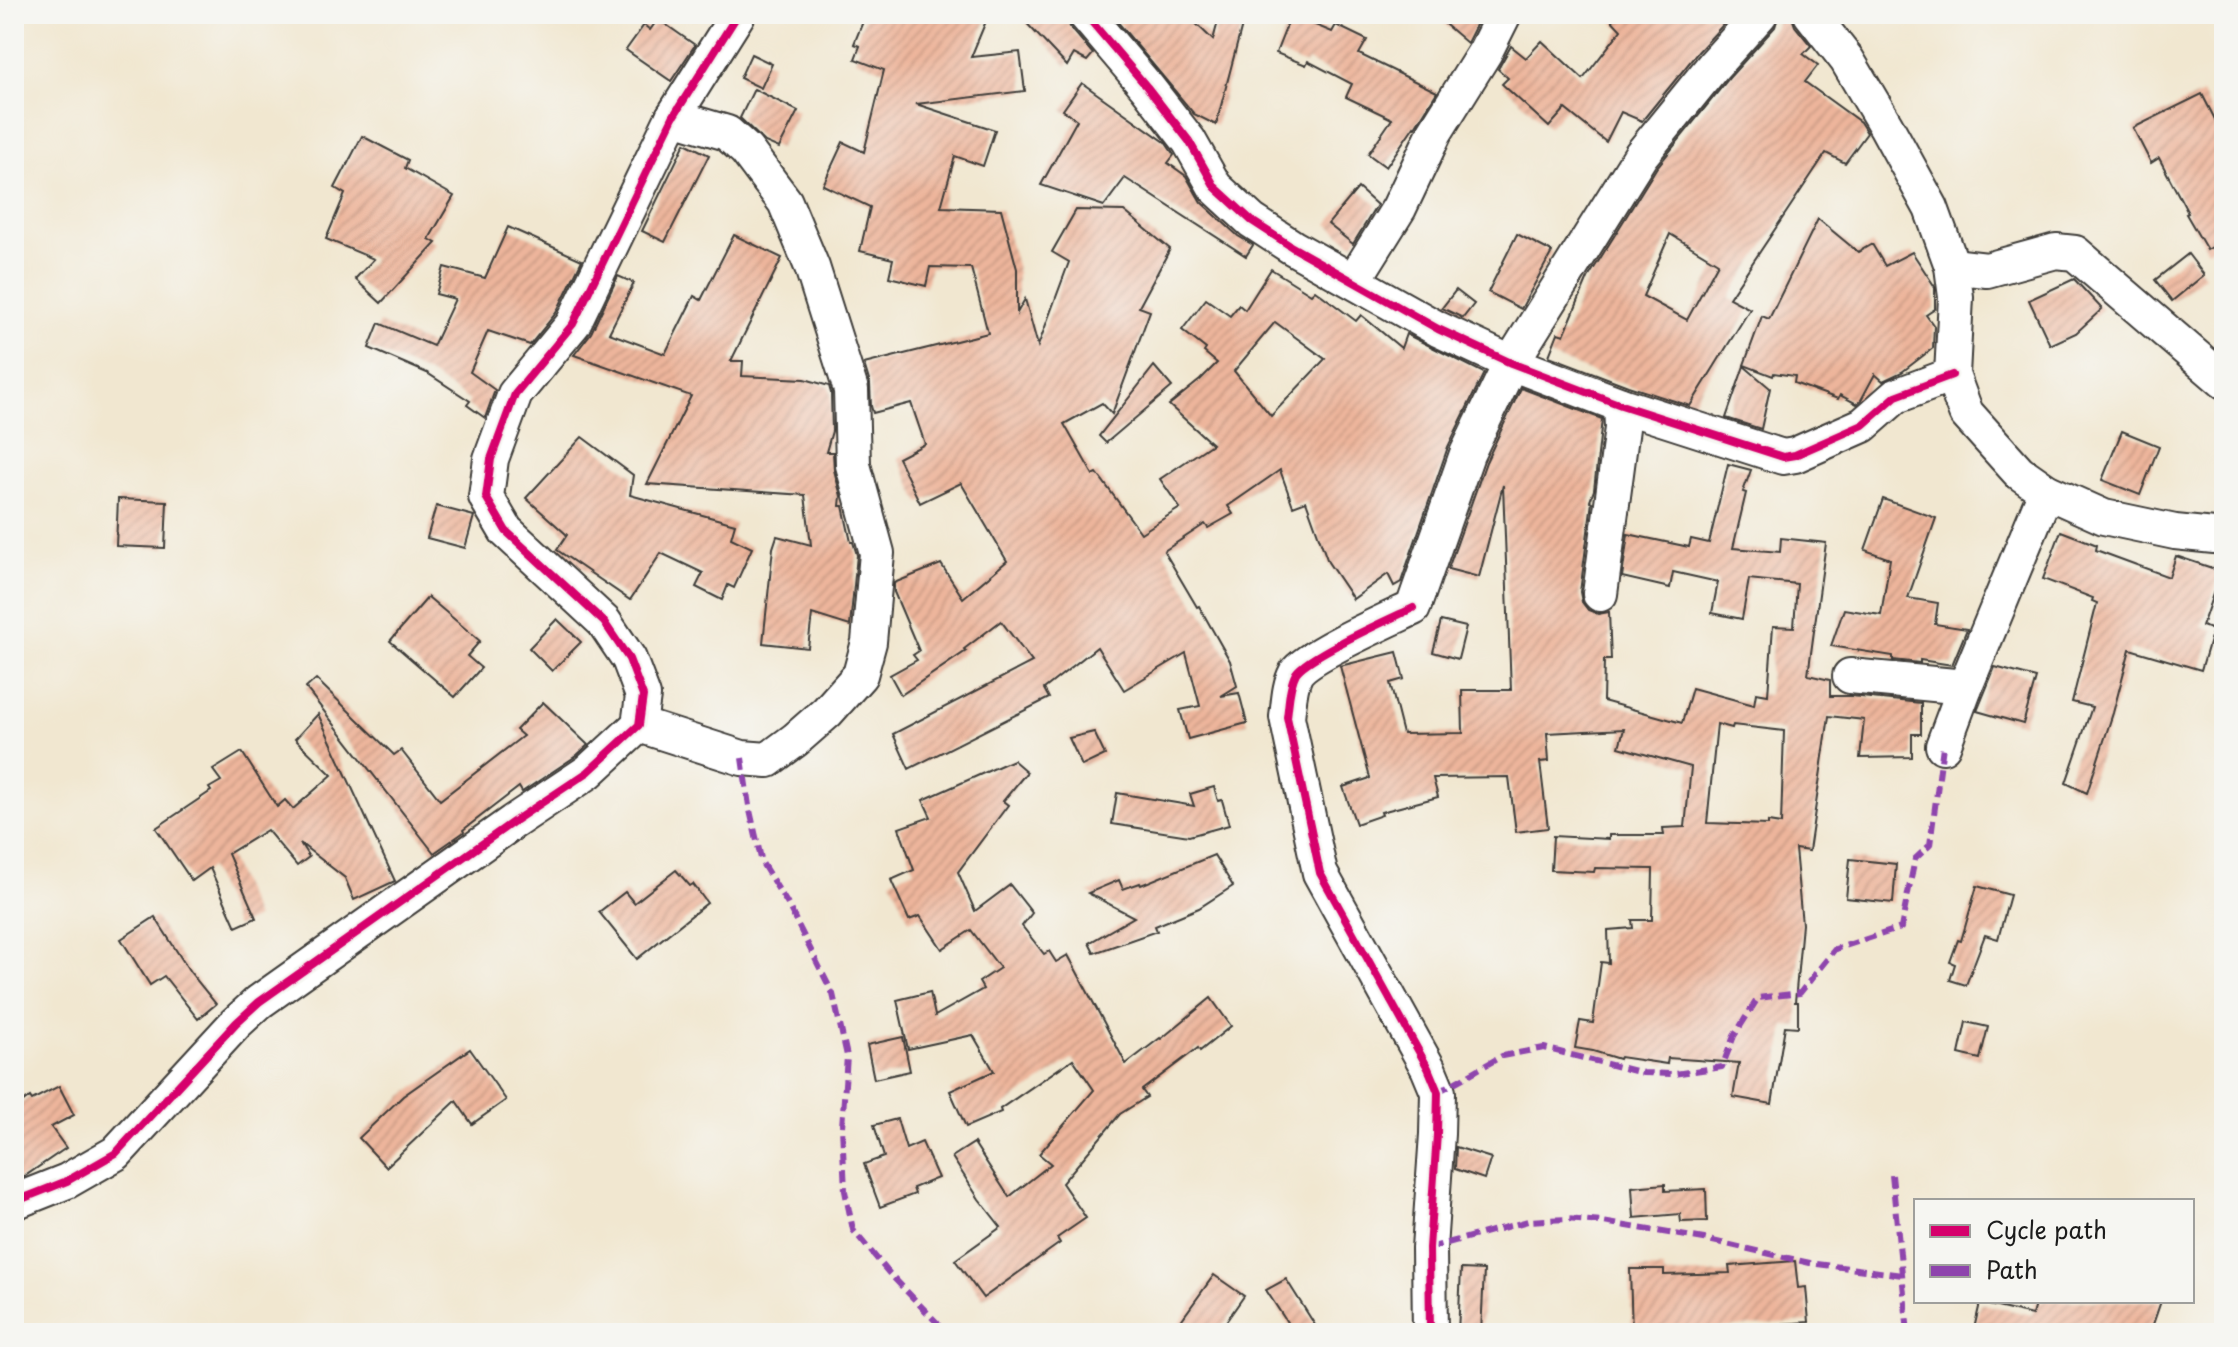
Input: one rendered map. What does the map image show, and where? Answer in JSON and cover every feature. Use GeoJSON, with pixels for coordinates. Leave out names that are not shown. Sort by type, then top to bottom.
{"type":"FeatureCollection","features":[{"type":"Feature","properties":{"kind":"street"},"geometry":{"type":"LineString","coordinates":[[14,1202],[67,1181],[116,1153],[259,1002],[588,772],[639,725],[643,696],[629,659],[604,622],[506,531],[486,497],[491,459],[515,394],[573,324],[673,117],[738,14]]}},
{"type":"Feature","properties":{"kind":"street"},"geometry":{"type":"LineString","coordinates":[[1085,14],[1189,141],[1215,187],[1252,221],[1438,329],[1511,363],[1621,405],[1783,457],[1795,455],[1863,425],[1896,396],[1952,375]]}},
{"type":"Feature","properties":{"kind":"street"},"geometry":{"type":"LineString","coordinates":[[1359,272],[1399,208],[1435,132],[1485,52],[1504,14]]}},
{"type":"Feature","properties":{"kind":"street"},"geometry":{"type":"LineString","coordinates":[[1430,1333],[1429,1248],[1438,1092],[1428,1068],[1320,873],[1287,717],[1290,691],[1297,671],[1334,646],[1413,608],[1467,454],[1511,363],[1641,155],[1760,14]]}},
{"type":"Feature","properties":{"kind":"street"},"geometry":{"type":"LineString","coordinates":[[1811,14],[1847,60],[1931,208],[1952,266],[1956,297],[1952,375],[1966,413],[2019,472],[2046,491],[2104,517],[2175,532],[2224,537]]}},
{"type":"Feature","properties":{"kind":"street"},"geometry":{"type":"LineString","coordinates":[[639,725],[742,758],[768,760],[827,712],[860,675],[869,642],[877,553],[853,465],[851,390],[812,267],[785,202],[746,150],[727,133],[673,117]]}},
{"type":"Feature","properties":{"kind":"street"},"geometry":{"type":"LineString","coordinates":[[1952,266],[1987,270],[2056,251],[2075,253],[2224,381]]}},
{"type":"Feature","properties":{"kind":"street"},"geometry":{"type":"LineString","coordinates":[[1600,594],[1622,428],[1621,405]]}},
{"type":"Feature","properties":{"kind":"street"},"geometry":{"type":"LineString","coordinates":[[1943,746],[2046,491]]}},
{"type":"Feature","properties":{"kind":"street"},"geometry":{"type":"LineString","coordinates":[[1850,676],[1965,687]]}},
{"type":"Feature","properties":{"kind":"building"},"geometry":{"type":"Polygon","coordinates":[[[866,14],[989,14],[971,57],[1020,52],[1025,91],[916,104],[995,130],[983,166],[955,156],[941,207],[1001,209],[1017,269],[1017,313],[1025,299],[1038,346],[1069,262],[1052,252],[1076,210],[1124,211],[1170,249],[1139,307],[1150,311],[1112,414],[1102,403],[1064,424],[1093,475],[1097,473],[1141,533],[1180,508],[1160,479],[1212,444],[1169,405],[1217,363],[1204,352],[1206,349],[1182,330],[1206,299],[1230,316],[1239,305],[1245,310],[1271,269],[1311,294],[1315,290],[1356,321],[1361,315],[1401,348],[1406,334],[1484,373],[1448,447],[1401,582],[1394,586],[1388,574],[1353,599],[1328,562],[1306,501],[1293,506],[1280,470],[1228,506],[1233,514],[1208,528],[1205,524],[1164,551],[1230,661],[1237,686],[1221,696],[1239,693],[1247,723],[1188,739],[1180,710],[1200,706],[1186,653],[1124,690],[1097,647],[1044,689],[1049,698],[909,769],[893,734],[1032,662],[1001,621],[964,649],[966,651],[901,695],[890,675],[917,660],[913,655],[919,651],[894,592],[894,583],[941,564],[963,598],[1007,561],[961,483],[920,503],[898,458],[925,444],[911,403],[873,413],[864,364],[988,333],[971,268],[930,267],[926,286],[889,277],[893,259],[860,251],[870,207],[823,185],[843,142],[864,152],[884,70],[855,59],[860,46],[854,44],[866,14]],[[1275,322],[1234,371],[1271,416],[1325,359],[1275,322]]]}},
{"type":"Feature","properties":{"kind":"building"},"geometry":{"type":"Polygon","coordinates":[[[1018,14],[1066,14],[1070,27],[1093,54],[1087,61],[1074,54],[1067,66],[1018,14]]]}},
{"type":"Feature","properties":{"kind":"building"},"geometry":{"type":"Polygon","coordinates":[[[1111,14],[1186,14],[1213,40],[1220,14],[1245,14],[1216,125],[1194,114],[1111,14]]]}},
{"type":"Feature","properties":{"kind":"building"},"geometry":{"type":"Polygon","coordinates":[[[1433,14],[1473,14],[1479,19],[1467,43],[1433,14]]]}},
{"type":"Feature","properties":{"kind":"building"},"geometry":{"type":"Polygon","coordinates":[[[1606,14],[1733,14],[1642,121],[1621,112],[1606,142],[1565,109],[1549,127],[1502,84],[1508,78],[1498,69],[1511,46],[1526,58],[1542,41],[1583,79],[1621,30],[1606,14]]]}},
{"type":"Feature","properties":{"kind":"building"},"geometry":{"type":"Polygon","coordinates":[[[1779,14],[1791,14],[1795,26],[1811,46],[1803,54],[1818,65],[1805,82],[1860,122],[1867,133],[1845,163],[1826,153],[1729,298],[1750,309],[1690,406],[1549,356],[1558,333],[1564,335],[1588,278],[1657,167],[1775,27],[1779,14]],[[1670,234],[1643,296],[1687,320],[1718,263],[1670,234]]]}},
{"type":"Feature","properties":{"kind":"building"},"geometry":{"type":"Polygon","coordinates":[[[1291,15],[1332,32],[1336,25],[1367,40],[1359,54],[1437,92],[1386,167],[1368,154],[1392,119],[1346,97],[1352,84],[1308,61],[1306,65],[1276,53],[1291,15]]]}},
{"type":"Feature","properties":{"kind":"building"},"geometry":{"type":"Polygon","coordinates":[[[658,19],[695,45],[671,81],[626,50],[644,25],[650,30],[658,19]]]}},
{"type":"Feature","properties":{"kind":"building"},"geometry":{"type":"Polygon","coordinates":[[[751,54],[772,64],[761,88],[740,78],[751,54]]]}},
{"type":"Feature","properties":{"kind":"building"},"geometry":{"type":"Polygon","coordinates":[[[1082,83],[1165,142],[1174,155],[1168,163],[1186,176],[1201,202],[1238,236],[1253,245],[1246,256],[1125,178],[1104,206],[1041,185],[1077,120],[1063,110],[1082,83]]]}},
{"type":"Feature","properties":{"kind":"building"},"geometry":{"type":"Polygon","coordinates":[[[754,89],[798,111],[779,148],[765,142],[740,118],[754,89]]]}},
{"type":"Feature","properties":{"kind":"building"},"geometry":{"type":"Polygon","coordinates":[[[2202,94],[2224,137],[2224,240],[2207,250],[2159,158],[2151,163],[2133,128],[2202,94]]]}},
{"type":"Feature","properties":{"kind":"building"},"geometry":{"type":"Polygon","coordinates":[[[362,136],[408,160],[405,168],[454,196],[429,239],[436,243],[381,303],[355,279],[374,259],[326,239],[345,194],[335,188],[362,136]]]}},
{"type":"Feature","properties":{"kind":"building"},"geometry":{"type":"Polygon","coordinates":[[[685,143],[709,155],[665,242],[642,231],[685,143]]]}},
{"type":"Feature","properties":{"kind":"building"},"geometry":{"type":"Polygon","coordinates":[[[1358,188],[1377,205],[1353,244],[1328,224],[1358,188]]]}},
{"type":"Feature","properties":{"kind":"building"},"geometry":{"type":"Polygon","coordinates":[[[1818,219],[1858,252],[1872,244],[1885,266],[1912,252],[1935,287],[1935,309],[1926,315],[1934,326],[1933,348],[1902,372],[1883,381],[1875,374],[1857,404],[1840,395],[1838,399],[1794,383],[1795,376],[1774,373],[1773,376],[1744,365],[1762,316],[1769,319],[1818,219]]]}},
{"type":"Feature","properties":{"kind":"building"},"geometry":{"type":"Polygon","coordinates":[[[508,227],[582,260],[556,313],[530,345],[488,331],[470,372],[495,390],[485,418],[467,405],[470,401],[427,373],[369,348],[379,323],[433,346],[455,299],[436,294],[444,267],[485,278],[508,227]]]}},
{"type":"Feature","properties":{"kind":"building"},"geometry":{"type":"Polygon","coordinates":[[[1517,234],[1552,252],[1521,309],[1488,292],[1517,234]]]}},
{"type":"Feature","properties":{"kind":"building"},"geometry":{"type":"Polygon","coordinates":[[[734,235],[782,258],[731,361],[743,361],[742,376],[805,379],[829,386],[831,393],[832,431],[826,452],[833,452],[840,506],[843,506],[857,555],[850,626],[812,614],[808,648],[763,643],[773,548],[777,536],[811,545],[805,495],[647,484],[691,396],[574,355],[591,333],[618,276],[634,283],[609,333],[665,354],[694,296],[701,300],[734,235]]]}},
{"type":"Feature","properties":{"kind":"building"},"geometry":{"type":"Polygon","coordinates":[[[2188,254],[2204,275],[2172,301],[2155,280],[2188,254]]]}},
{"type":"Feature","properties":{"kind":"building"},"geometry":{"type":"Polygon","coordinates":[[[2074,279],[2102,309],[2076,333],[2050,345],[2029,300],[2074,279]]]}},
{"type":"Feature","properties":{"kind":"building"},"geometry":{"type":"Polygon","coordinates":[[[1456,290],[1474,304],[1463,318],[1442,308],[1456,290]]]}},
{"type":"Feature","properties":{"kind":"building"},"geometry":{"type":"Polygon","coordinates":[[[1154,366],[1172,387],[1106,443],[1099,436],[1154,366]]]}},
{"type":"Feature","properties":{"kind":"building"},"geometry":{"type":"Polygon","coordinates":[[[1744,366],[1770,388],[1761,429],[1726,418],[1744,366]]]}},
{"type":"Feature","properties":{"kind":"building"},"geometry":{"type":"Polygon","coordinates":[[[1521,388],[1602,419],[1580,592],[1588,610],[1598,614],[1609,612],[1611,660],[1604,660],[1603,701],[1682,723],[1692,688],[1754,705],[1756,693],[1768,695],[1773,626],[1794,627],[1797,584],[1749,579],[1742,619],[1712,613],[1718,582],[1673,572],[1670,588],[1622,577],[1628,534],[1689,547],[1691,539],[1709,543],[1728,464],[1751,470],[1743,492],[1746,493],[1733,548],[1780,552],[1781,538],[1826,543],[1808,675],[1830,680],[1830,696],[1921,703],[1921,734],[1912,734],[1912,757],[1860,758],[1864,720],[1829,716],[1809,851],[1795,849],[1802,924],[1795,1002],[1798,1002],[1798,1027],[1785,1026],[1772,1104],[1733,1097],[1739,1063],[1668,1058],[1667,1064],[1619,1059],[1575,1048],[1580,1021],[1593,1023],[1601,962],[1609,963],[1608,930],[1633,928],[1632,920],[1652,920],[1653,869],[1595,868],[1594,872],[1551,870],[1553,836],[1609,839],[1609,835],[1664,835],[1663,828],[1685,827],[1691,767],[1619,747],[1624,729],[1547,733],[1549,761],[1540,762],[1548,828],[1516,832],[1509,777],[1433,778],[1438,797],[1381,812],[1382,815],[1356,824],[1343,787],[1370,778],[1340,666],[1397,652],[1404,679],[1390,683],[1403,734],[1463,733],[1462,690],[1511,690],[1503,485],[1479,577],[1448,569],[1486,462],[1521,388]],[[1717,724],[1707,823],[1781,824],[1784,731],[1733,725],[1732,728],[1717,724]]]}},
{"type":"Feature","properties":{"kind":"building"},"geometry":{"type":"Polygon","coordinates":[[[2122,431],[2159,446],[2140,495],[2102,480],[2122,431]]]}},
{"type":"Feature","properties":{"kind":"building"},"geometry":{"type":"Polygon","coordinates":[[[582,437],[633,475],[630,495],[735,524],[731,538],[752,548],[734,588],[728,585],[722,600],[696,587],[703,573],[661,553],[630,600],[557,550],[567,535],[526,498],[582,437]]]}},
{"type":"Feature","properties":{"kind":"building"},"geometry":{"type":"Polygon","coordinates":[[[118,499],[167,501],[165,548],[116,546],[118,499]]]}},
{"type":"Feature","properties":{"kind":"building"},"geometry":{"type":"Polygon","coordinates":[[[1883,499],[1936,518],[1908,598],[1938,603],[1935,624],[1967,629],[1952,665],[1893,660],[1893,656],[1831,646],[1844,609],[1881,615],[1890,559],[1865,550],[1883,499]]]}},
{"type":"Feature","properties":{"kind":"building"},"geometry":{"type":"Polygon","coordinates":[[[436,506],[474,516],[465,548],[427,538],[436,506]]]}},
{"type":"Feature","properties":{"kind":"building"},"geometry":{"type":"Polygon","coordinates":[[[2061,531],[2097,545],[2096,550],[2169,577],[2176,556],[2221,571],[2202,626],[2213,630],[2201,670],[2130,649],[2087,793],[2066,783],[2092,707],[2072,702],[2097,603],[2092,601],[2093,598],[2043,579],[2061,531]]]}},
{"type":"Feature","properties":{"kind":"building"},"geometry":{"type":"Polygon","coordinates":[[[428,597],[480,641],[467,656],[481,668],[455,697],[390,641],[428,597]]]}},
{"type":"Feature","properties":{"kind":"building"},"geometry":{"type":"Polygon","coordinates":[[[557,619],[581,642],[552,671],[529,648],[557,619]]]}},
{"type":"Feature","properties":{"kind":"building"},"geometry":{"type":"Polygon","coordinates":[[[1441,621],[1466,627],[1458,659],[1433,652],[1441,621]]]}},
{"type":"Feature","properties":{"kind":"building"},"geometry":{"type":"Polygon","coordinates":[[[1995,667],[2036,678],[2023,724],[1977,711],[1995,667]]]}},
{"type":"Feature","properties":{"kind":"building"},"geometry":{"type":"Polygon","coordinates":[[[316,679],[394,755],[401,750],[440,800],[523,736],[516,730],[543,702],[588,745],[522,792],[519,787],[434,853],[306,688],[316,679]]]}},
{"type":"Feature","properties":{"kind":"building"},"geometry":{"type":"Polygon","coordinates":[[[318,714],[395,881],[354,900],[345,878],[300,843],[309,857],[297,866],[267,830],[228,854],[256,918],[236,927],[210,868],[192,881],[156,828],[211,791],[209,788],[221,781],[213,770],[242,752],[277,807],[285,800],[293,809],[332,775],[295,739],[318,714]]]}},
{"type":"Feature","properties":{"kind":"building"},"geometry":{"type":"Polygon","coordinates":[[[1094,732],[1105,755],[1082,766],[1069,738],[1094,732]]]}},
{"type":"Feature","properties":{"kind":"building"},"geometry":{"type":"Polygon","coordinates":[[[1013,760],[1027,772],[1003,801],[1008,805],[958,872],[975,911],[1010,885],[1032,913],[1022,926],[1044,954],[1049,951],[1056,962],[1068,955],[1126,1064],[1211,998],[1231,1026],[1142,1090],[1147,1097],[1120,1114],[1062,1183],[1086,1218],[1057,1238],[1060,1243],[983,1298],[955,1260],[1001,1227],[952,1157],[974,1143],[1009,1197],[1051,1164],[1039,1154],[1094,1090],[1073,1059],[1000,1109],[1001,1112],[966,1127],[950,1091],[994,1071],[973,1035],[908,1049],[897,1000],[930,992],[935,1016],[983,989],[979,982],[1000,968],[971,930],[942,949],[920,916],[909,920],[891,880],[914,870],[899,828],[931,817],[923,800],[1013,760]]]}},
{"type":"Feature","properties":{"kind":"building"},"geometry":{"type":"Polygon","coordinates":[[[1214,787],[1218,801],[1222,800],[1229,825],[1189,836],[1112,824],[1117,793],[1194,806],[1190,794],[1214,787]]]}},
{"type":"Feature","properties":{"kind":"building"},"geometry":{"type":"Polygon","coordinates":[[[1214,855],[1233,886],[1199,908],[1155,926],[1157,931],[1094,953],[1089,943],[1134,917],[1088,893],[1119,880],[1123,889],[1141,885],[1214,855]]]}},
{"type":"Feature","properties":{"kind":"building"},"geometry":{"type":"Polygon","coordinates":[[[1850,859],[1896,864],[1893,903],[1846,898],[1850,859]]]}},
{"type":"Feature","properties":{"kind":"building"},"geometry":{"type":"Polygon","coordinates":[[[676,870],[690,886],[693,884],[707,903],[637,959],[599,912],[625,892],[634,903],[676,870]]]}},
{"type":"Feature","properties":{"kind":"building"},"geometry":{"type":"Polygon","coordinates":[[[1977,886],[2010,895],[1998,939],[1985,935],[1966,985],[1950,980],[1955,964],[1950,962],[1958,940],[1961,941],[1977,886]]]}},
{"type":"Feature","properties":{"kind":"building"},"geometry":{"type":"Polygon","coordinates":[[[155,917],[190,972],[216,1004],[198,1019],[164,976],[150,985],[121,939],[155,917]]]}},
{"type":"Feature","properties":{"kind":"building"},"geometry":{"type":"Polygon","coordinates":[[[1966,1022],[1988,1027],[1980,1059],[1959,1054],[1966,1022]]]}},
{"type":"Feature","properties":{"kind":"building"},"geometry":{"type":"Polygon","coordinates":[[[903,1037],[910,1071],[874,1079],[867,1045],[903,1037]]]}},
{"type":"Feature","properties":{"kind":"building"},"geometry":{"type":"Polygon","coordinates":[[[470,1049],[506,1100],[472,1124],[456,1101],[386,1167],[359,1138],[403,1096],[470,1049]]]}},
{"type":"Feature","properties":{"kind":"building"},"geometry":{"type":"Polygon","coordinates":[[[59,1086],[74,1115],[51,1127],[66,1148],[14,1180],[14,1109],[30,1097],[32,1100],[59,1086]]]}},
{"type":"Feature","properties":{"kind":"building"},"geometry":{"type":"Polygon","coordinates":[[[897,1119],[906,1149],[922,1142],[938,1178],[913,1188],[915,1194],[880,1207],[864,1164],[884,1157],[874,1125],[897,1119]]]}},
{"type":"Feature","properties":{"kind":"building"},"geometry":{"type":"Polygon","coordinates":[[[1456,1147],[1491,1158],[1484,1179],[1455,1169],[1456,1147]]]}},
{"type":"Feature","properties":{"kind":"building"},"geometry":{"type":"Polygon","coordinates":[[[1665,1184],[1665,1191],[1706,1189],[1707,1221],[1681,1222],[1680,1214],[1634,1218],[1632,1187],[1665,1184]]]}},
{"type":"Feature","properties":{"kind":"building"},"geometry":{"type":"Polygon","coordinates":[[[1795,1261],[1798,1288],[1806,1287],[1809,1322],[1710,1329],[1710,1332],[1632,1333],[1630,1269],[1664,1269],[1664,1275],[1730,1273],[1729,1266],[1795,1261]]]}},
{"type":"Feature","properties":{"kind":"building"},"geometry":{"type":"Polygon","coordinates":[[[1461,1269],[1484,1270],[1481,1333],[1458,1333],[1461,1269]]]}},
{"type":"Feature","properties":{"kind":"building"},"geometry":{"type":"Polygon","coordinates":[[[1214,1275],[1244,1296],[1218,1333],[1172,1333],[1214,1275]]]}},
{"type":"Feature","properties":{"kind":"building"},"geometry":{"type":"Polygon","coordinates":[[[1286,1279],[1320,1333],[1294,1333],[1266,1290],[1286,1279]]]}},
{"type":"Feature","properties":{"kind":"building"},"geometry":{"type":"Polygon","coordinates":[[[1980,1303],[2032,1315],[2035,1303],[2160,1303],[2150,1333],[1973,1333],[1980,1303]]]}},
{"type":"Feature","properties":{"kind":"marked path"},"geometry":{"type":"LineString","coordinates":[[1438,1092],[1502,1056],[1544,1048],[1643,1073],[1674,1074],[1722,1067],[1734,1036],[1758,998],[1800,993],[1835,949],[1901,928],[1915,859],[1930,845],[1943,746]]}},
{"type":"Feature","properties":{"kind":"marked path"},"geometry":{"type":"LineString","coordinates":[[742,758],[762,863],[787,903],[833,994],[847,1056],[842,1127],[845,1191],[853,1230],[947,1333]]}},
{"type":"Feature","properties":{"kind":"marked path"},"geometry":{"type":"LineString","coordinates":[[1892,1175],[1908,1333]]}},
{"type":"Feature","properties":{"kind":"marked path"},"geometry":{"type":"LineString","coordinates":[[1429,1248],[1528,1221],[1566,1219],[1704,1239],[1810,1263],[1903,1275]]}},
{"type":"Feature","properties":{"kind":"cycle path"},"geometry":{"type":"LineString","coordinates":[[14,1202],[67,1181],[116,1153],[259,1002],[588,772],[639,725],[643,696],[629,659],[604,622],[506,531],[486,497],[491,459],[515,394],[573,324],[673,117],[738,14]]}},
{"type":"Feature","properties":{"kind":"cycle path"},"geometry":{"type":"LineString","coordinates":[[1085,14],[1189,141],[1215,187],[1252,221],[1438,329],[1511,363],[1621,405],[1783,457],[1795,455],[1863,425],[1896,396],[1952,375]]}},
{"type":"Feature","properties":{"kind":"cycle path"},"geometry":{"type":"LineString","coordinates":[[1413,608],[1350,638],[1304,665],[1292,683],[1287,717],[1320,873],[1428,1068],[1438,1092],[1429,1248],[1430,1333]]}}]}
